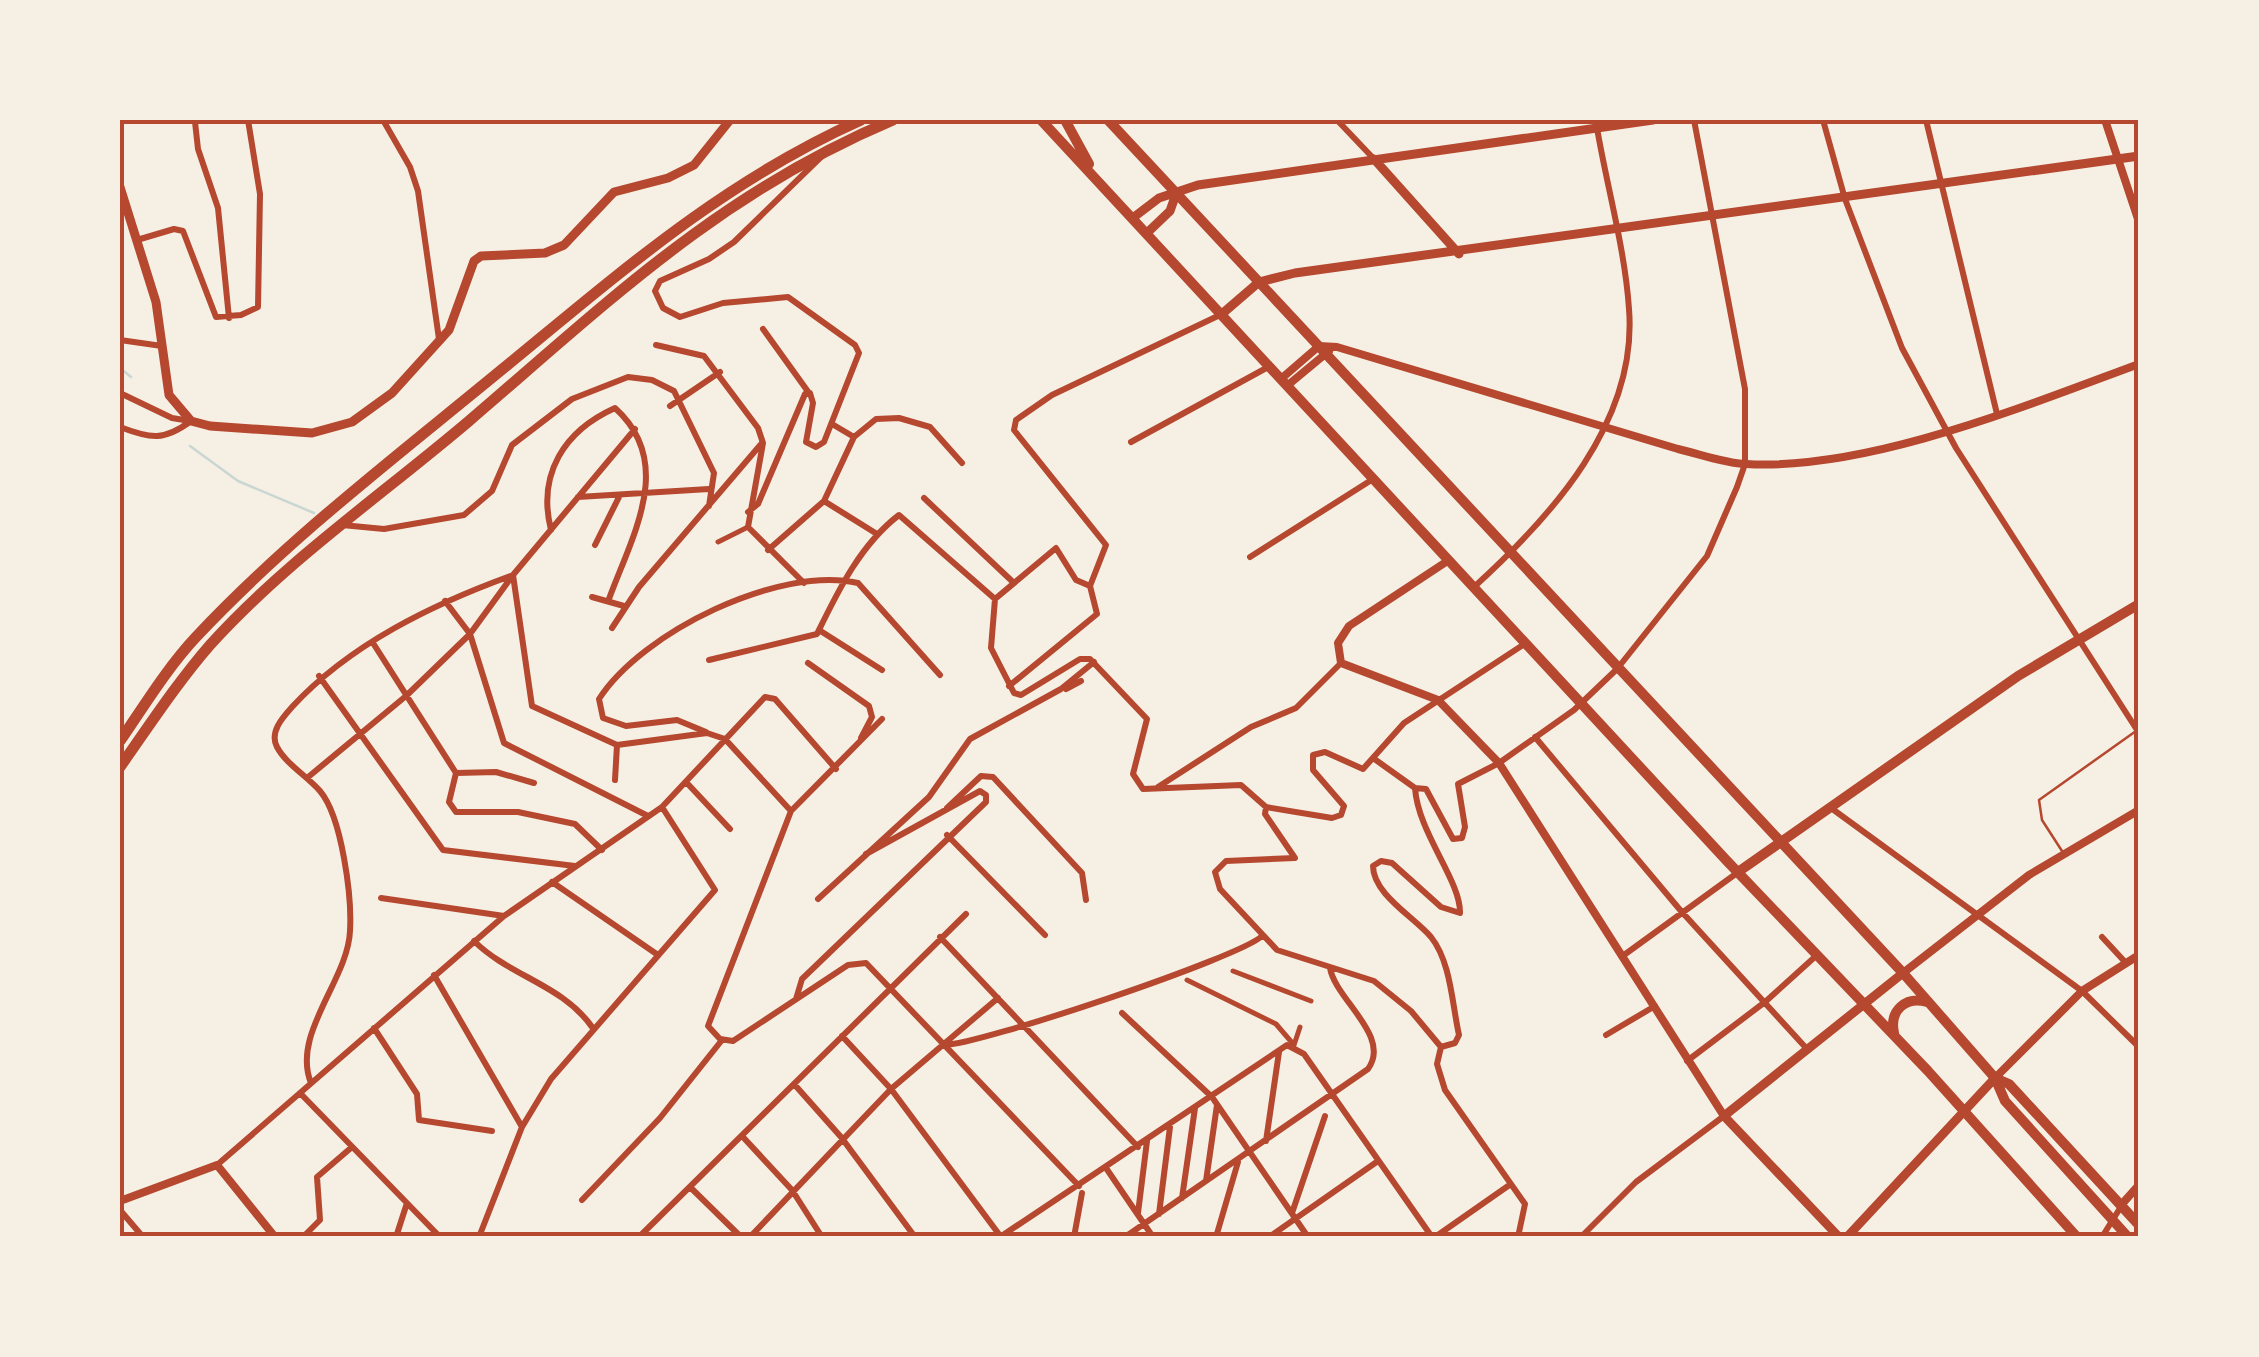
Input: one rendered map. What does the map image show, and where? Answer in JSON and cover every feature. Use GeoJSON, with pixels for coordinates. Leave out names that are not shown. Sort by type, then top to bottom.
{"type":"FeatureCollection","features":[{"type":"Feature","properties":{"kind":"highway"},"geometry":{"type":"LineString","coordinates":[[120,741],[195,638],[298,540],[404,450],[638,254],[733,187],[861,120]]}},
{"type":"Feature","properties":{"kind":"highway"},"geometry":{"type":"LineString","coordinates":[[120,767],[211,644],[339,525],[446,440],[673,246],[763,184],[831,146],[894,120]]}},
{"type":"Feature","properties":{"kind":"main road"},"geometry":{"type":"LineString","coordinates":[[120,187],[164,347],[169,395],[191,421],[312,433],[342,426],[377,406],[440,340],[463,301],[468,270],[474,261],[481,256],[544,254],[564,245],[614,192],[668,178],[694,165],[730,120]]}},
{"type":"Feature","properties":{"kind":"main road"},"geometry":{"type":"LineString","coordinates":[[1041,120],[1894,1035],[2077,1237]]}},
{"type":"Feature","properties":{"kind":"main road"},"geometry":{"type":"LineString","coordinates":[[1065,120],[1110,193]]}},
{"type":"Feature","properties":{"kind":"main road"},"geometry":{"type":"LineString","coordinates":[[1108,120],[1903,974],[1995,1078],[2005,1101],[2128,1237]]}},
{"type":"Feature","properties":{"kind":"main road"},"geometry":{"type":"LineString","coordinates":[[1134,217],[1159,198],[1198,184],[1596,124],[1653,120]]}},
{"type":"Feature","properties":{"kind":"main road"},"geometry":{"type":"LineString","coordinates":[[1223,314],[1259,282],[1294,273],[1943,187],[2139,156]]}},
{"type":"Feature","properties":{"kind":"main road"},"geometry":{"type":"LineString","coordinates":[[1374,160],[1458,254]]}},
{"type":"Feature","properties":{"kind":"main road"},"geometry":{"type":"LineString","coordinates":[[1148,232],[1172,208],[1176,194]]}},
{"type":"Feature","properties":{"kind":"main road"},"geometry":{"type":"LineString","coordinates":[[1738,872],[2076,639],[2139,604]]}},
{"type":"Feature","properties":{"kind":"main road"},"geometry":{"type":"LineString","coordinates":[[1840,1237],[1724,1116],[1810,1052],[1903,974]]}},
{"type":"Feature","properties":{"kind":"main road"},"geometry":{"type":"LineString","coordinates":[[1894,1035],[1893,1018],[1898,1008],[1913,1000],[1928,1002]]}},
{"type":"Feature","properties":{"kind":"main road"},"geometry":{"type":"LineString","coordinates":[[1847,1237],[1995,1078]]}},
{"type":"Feature","properties":{"kind":"main road"},"geometry":{"type":"LineString","coordinates":[[1995,1078],[2008,1084],[2139,1226]]}},
{"type":"Feature","properties":{"kind":"street"},"geometry":{"type":"LineString","coordinates":[[137,240],[174,229],[183,231],[212,313],[229,318],[254,310],[261,297],[260,194],[248,120]]}},
{"type":"Feature","properties":{"kind":"street"},"geometry":{"type":"LineString","coordinates":[[383,120],[410,167],[418,191],[440,340]]}},
{"type":"Feature","properties":{"kind":"street"},"geometry":{"type":"LineString","coordinates":[[1339,120],[1374,160]]}},
{"type":"Feature","properties":{"kind":"street"},"geometry":{"type":"LineString","coordinates":[[1373,758],[1415,788],[1426,789],[1446,828],[1458,840],[1465,828],[1458,784],[1500,763],[1582,703],[1618,670],[1707,556],[1745,464],[1745,389],[1694,120]]}},
{"type":"Feature","properties":{"kind":"street"},"geometry":{"type":"LineString","coordinates":[[1822,120],[1845,200],[1902,348],[1945,430],[2060,604],[2076,639],[2138,732]]}},
{"type":"Feature","properties":{"kind":"street"},"geometry":{"type":"LineString","coordinates":[[1926,120],[1998,414]]}},
{"type":"Feature","properties":{"kind":"street"},"geometry":{"type":"LineString","coordinates":[[2104,120],[2139,222]]}},
{"type":"Feature","properties":{"kind":"street"},"geometry":{"type":"LineString","coordinates":[[195,122],[198,149],[218,208],[229,318]]}},
{"type":"Feature","properties":{"kind":"street"},"geometry":{"type":"LineString","coordinates":[[1474,587],[1511,553],[1560,496],[1605,429],[1629,344],[1629,308],[1596,124]]}},
{"type":"Feature","properties":{"kind":"street"},"geometry":{"type":"LineString","coordinates":[[763,329],[810,394],[813,403],[806,442],[820,445],[860,353],[800,302],[777,296],[710,306],[680,318],[662,308],[655,291],[660,281],[709,260],[734,242],[831,146]]}},
{"type":"Feature","properties":{"kind":"street"},"geometry":{"type":"LineString","coordinates":[[1009,686],[1097,614],[1090,586],[1106,540],[1013,425],[1052,396],[1223,314]]}},
{"type":"Feature","properties":{"kind":"street"},"geometry":{"type":"LineString","coordinates":[[120,340],[164,347]]}},
{"type":"Feature","properties":{"kind":"street"},"geometry":{"type":"LineString","coordinates":[[656,346],[692,350],[720,372],[763,442],[748,527],[805,584]]}},
{"type":"Feature","properties":{"kind":"street"},"geometry":{"type":"LineString","coordinates":[[1285,382],[1322,349],[1338,347],[1605,429],[1745,464],[1834,458],[1945,430],[2139,364]]}},
{"type":"Feature","properties":{"kind":"street"},"geometry":{"type":"LineString","coordinates":[[1132,442],[1270,366]]}},
{"type":"Feature","properties":{"kind":"street"},"geometry":{"type":"LineString","coordinates":[[670,406],[720,372]]}},
{"type":"Feature","properties":{"kind":"street"},"geometry":{"type":"LineString","coordinates":[[339,525],[384,529],[464,515],[492,490],[512,445],[572,399],[628,377],[652,380],[671,388],[679,400],[714,473],[709,506]]}},
{"type":"Feature","properties":{"kind":"street"},"geometry":{"type":"LineString","coordinates":[[120,393],[172,418],[191,421]]}},
{"type":"Feature","properties":{"kind":"street"},"geometry":{"type":"LineString","coordinates":[[748,512],[758,504],[801,398],[810,394]]}},
{"type":"Feature","properties":{"kind":"street"},"geometry":{"type":"LineString","coordinates":[[169,395],[172,418]]}},
{"type":"Feature","properties":{"kind":"street"},"geometry":{"type":"LineString","coordinates":[[550,530],[546,497],[555,460],[576,433],[615,408],[635,429],[649,492],[609,599]]}},
{"type":"Feature","properties":{"kind":"street"},"geometry":{"type":"LineString","coordinates":[[768,550],[824,502],[854,436],[876,419],[921,423],[962,463]]}},
{"type":"Feature","properties":{"kind":"street"},"geometry":{"type":"LineString","coordinates":[[120,427],[156,439],[167,438],[191,421]]}},
{"type":"Feature","properties":{"kind":"street"},"geometry":{"type":"LineString","coordinates":[[832,424],[854,436]]}},
{"type":"Feature","properties":{"kind":"street"},"geometry":{"type":"LineString","coordinates":[[308,778],[406,696],[470,634],[513,575],[635,429]]}},
{"type":"Feature","properties":{"kind":"street"},"geometry":{"type":"LineString","coordinates":[[612,628],[624,606],[763,442]]}},
{"type":"Feature","properties":{"kind":"street"},"geometry":{"type":"LineString","coordinates":[[1250,557],[1374,478]]}},
{"type":"Feature","properties":{"kind":"street"},"geometry":{"type":"LineString","coordinates":[[578,496],[709,488]]}},
{"type":"Feature","properties":{"kind":"street"},"geometry":{"type":"LineString","coordinates":[[595,545],[620,494]]}},
{"type":"Feature","properties":{"kind":"street"},"geometry":{"type":"LineString","coordinates":[[924,498],[1014,583]]}},
{"type":"Feature","properties":{"kind":"street"},"geometry":{"type":"LineString","coordinates":[[824,502],[877,534]]}},
{"type":"Feature","properties":{"kind":"street"},"geometry":{"type":"LineString","coordinates":[[818,632],[844,580],[877,534],[899,515],[995,599]]}},
{"type":"Feature","properties":{"kind":"street"},"geometry":{"type":"LineString","coordinates":[[718,542],[748,527]]}},
{"type":"Feature","properties":{"kind":"street"},"geometry":{"type":"LineString","coordinates":[[1090,586],[1076,580],[1056,548],[995,599],[991,648],[1009,686],[1022,694],[1080,660],[1094,662],[1147,719],[1134,774],[1143,789],[1242,785],[1266,808],[1332,818],[1340,814],[1343,802],[1313,770],[1311,759],[1325,752],[1360,770],[1404,723],[1526,643]]}},
{"type":"Feature","properties":{"kind":"street"},"geometry":{"type":"LineString","coordinates":[[1152,789],[1250,727],[1296,708],[1341,663],[1341,634],[1450,560]]}},
{"type":"Feature","properties":{"kind":"street"},"geometry":{"type":"LineString","coordinates":[[311,1083],[308,1054],[345,958],[350,930],[336,825],[324,798],[280,751],[276,733],[281,719],[319,676],[445,601],[513,575]]}},
{"type":"Feature","properties":{"kind":"street"},"geometry":{"type":"LineString","coordinates":[[513,575],[532,706],[617,745],[707,733]]}},
{"type":"Feature","properties":{"kind":"street"},"geometry":{"type":"LineString","coordinates":[[791,811],[726,739],[677,720],[618,725],[603,718],[599,699],[690,619],[760,592],[844,580],[858,584],[871,596],[940,675]]}},
{"type":"Feature","properties":{"kind":"street"},"geometry":{"type":"LineString","coordinates":[[592,598],[609,599],[624,606]]}},
{"type":"Feature","properties":{"kind":"street"},"geometry":{"type":"LineString","coordinates":[[445,601],[470,634],[504,743],[649,816]]}},
{"type":"Feature","properties":{"kind":"street"},"geometry":{"type":"LineString","coordinates":[[987,628],[994,617]]}},
{"type":"Feature","properties":{"kind":"street"},"geometry":{"type":"LineString","coordinates":[[709,660],[818,632],[882,670]]}},
{"type":"Feature","properties":{"kind":"street"},"geometry":{"type":"LineString","coordinates":[[373,643],[456,773],[449,802],[456,812],[518,812],[575,824],[602,850]]}},
{"type":"Feature","properties":{"kind":"street"},"geometry":{"type":"LineString","coordinates":[[1029,706],[1094,662]]}},
{"type":"Feature","properties":{"kind":"street"},"geometry":{"type":"LineString","coordinates":[[1341,663],[1438,700],[1500,763],[1724,1116],[1636,1182],[1581,1237]]}},
{"type":"Feature","properties":{"kind":"street"},"geometry":{"type":"LineString","coordinates":[[808,664],[872,710],[856,748]]}},
{"type":"Feature","properties":{"kind":"street"},"geometry":{"type":"LineString","coordinates":[[319,676],[358,737],[443,850],[575,866]]}},
{"type":"Feature","properties":{"kind":"street"},"geometry":{"type":"LineString","coordinates":[[818,900],[929,797],[970,738],[1081,682]]}},
{"type":"Feature","properties":{"kind":"street"},"geometry":{"type":"LineString","coordinates":[[120,1202],[216,1165],[504,916],[662,807],[770,696],[836,769]]}},
{"type":"Feature","properties":{"kind":"street"},"geometry":{"type":"LineString","coordinates":[[722,1040],[710,1031],[707,1020],[791,811],[882,719]]}},
{"type":"Feature","properties":{"kind":"street"},"geometry":{"type":"LineString","coordinates":[[1535,737],[1681,911],[1810,1052]]}},
{"type":"Feature","properties":{"kind":"street"},"geometry":{"type":"LineString","coordinates":[[615,780],[617,745]]}},
{"type":"Feature","properties":{"kind":"street"},"geometry":{"type":"LineString","coordinates":[[456,773],[496,772],[534,783]]}},
{"type":"Feature","properties":{"kind":"street"},"geometry":{"type":"LineString","coordinates":[[934,819],[989,774],[1082,873],[1086,900]]}},
{"type":"Feature","properties":{"kind":"street"},"geometry":{"type":"LineString","coordinates":[[686,782],[730,829]]}},
{"type":"Feature","properties":{"kind":"street"},"geometry":{"type":"LineString","coordinates":[[1415,788],[1430,846],[1450,878],[1460,913],[1441,907],[1392,863],[1377,863],[1372,872],[1381,887],[1431,938],[1443,960],[1459,1034],[1455,1043],[1441,1047]]}},
{"type":"Feature","properties":{"kind":"street"},"geometry":{"type":"LineString","coordinates":[[796,1000],[802,979],[947,835],[986,802],[986,794],[980,791],[866,854]]}},
{"type":"Feature","properties":{"kind":"street"},"geometry":{"type":"LineString","coordinates":[[479,1237],[522,1127],[551,1079],[592,1027],[716,890],[662,807]]}},
{"type":"Feature","properties":{"kind":"street"},"geometry":{"type":"LineString","coordinates":[[1266,808],[1294,858],[1226,861],[1215,872],[1220,889],[1277,950],[1330,968],[1357,972],[1392,993],[1441,1047]]}},
{"type":"Feature","properties":{"kind":"street"},"geometry":{"type":"LineString","coordinates":[[1832,808],[2082,992],[2139,1047]]}},
{"type":"Feature","properties":{"kind":"street"},"geometry":{"type":"LineString","coordinates":[[1903,974],[2063,852],[2139,810]]}},
{"type":"Feature","properties":{"kind":"street"},"geometry":{"type":"LineString","coordinates":[[947,835],[1045,935]]}},
{"type":"Feature","properties":{"kind":"street"},"geometry":{"type":"LineString","coordinates":[[1624,955],[1738,872]]}},
{"type":"Feature","properties":{"kind":"street"},"geometry":{"type":"LineString","coordinates":[[552,882],[658,955]]}},
{"type":"Feature","properties":{"kind":"street"},"geometry":{"type":"LineString","coordinates":[[381,898],[504,916]]}},
{"type":"Feature","properties":{"kind":"street"},"geometry":{"type":"LineString","coordinates":[[642,1236],[966,914]]}},
{"type":"Feature","properties":{"kind":"street"},"geometry":{"type":"LineString","coordinates":[[944,1045],[1023,1026],[1218,960],[1262,936]]}},
{"type":"Feature","properties":{"kind":"street"},"geometry":{"type":"LineString","coordinates":[[940,937],[1138,1146]]}},
{"type":"Feature","properties":{"kind":"street"},"geometry":{"type":"LineString","coordinates":[[2102,937],[2126,963]]}},
{"type":"Feature","properties":{"kind":"street"},"geometry":{"type":"LineString","coordinates":[[474,941],[492,958],[575,1006],[592,1027]]}},
{"type":"Feature","properties":{"kind":"street"},"geometry":{"type":"LineString","coordinates":[[1686,1061],[1765,1002],[1816,955]]}},
{"type":"Feature","properties":{"kind":"street"},"geometry":{"type":"LineString","coordinates":[[1995,1078],[2082,992],[2139,955]]}},
{"type":"Feature","properties":{"kind":"street"},"geometry":{"type":"LineString","coordinates":[[582,1200],[660,1118],[722,1040],[742,1037],[858,962],[892,987],[1081,1187]]}},
{"type":"Feature","properties":{"kind":"street"},"geometry":{"type":"LineString","coordinates":[[1125,1237],[1368,1069],[1375,1052],[1368,1031],[1330,968]]}},
{"type":"Feature","properties":{"kind":"street"},"geometry":{"type":"LineString","coordinates":[[1234,971],[1311,1002]]}},
{"type":"Feature","properties":{"kind":"street"},"geometry":{"type":"LineString","coordinates":[[434,975],[522,1127]]}},
{"type":"Feature","properties":{"kind":"street"},"geometry":{"type":"LineString","coordinates":[[1187,980],[1276,1024],[1334,1094],[1434,1237],[1508,1186]]}},
{"type":"Feature","properties":{"kind":"street"},"geometry":{"type":"LineString","coordinates":[[750,1237],[891,1089],[998,998]]}},
{"type":"Feature","properties":{"kind":"street"},"geometry":{"type":"LineString","coordinates":[[1606,1035],[1655,1006]]}},
{"type":"Feature","properties":{"kind":"street"},"geometry":{"type":"LineString","coordinates":[[1122,1013],[1215,1101],[1308,1237]]}},
{"type":"Feature","properties":{"kind":"street"},"geometry":{"type":"LineString","coordinates":[[842,1036],[891,1089],[1001,1237],[1195,1108],[1215,1101],[1294,1045],[1300,1026]]}},
{"type":"Feature","properties":{"kind":"street"},"geometry":{"type":"LineString","coordinates":[[374,1028],[417,1094],[420,1120],[492,1131]]}},
{"type":"Feature","properties":{"kind":"street"},"geometry":{"type":"LineString","coordinates":[[1441,1047],[1437,1064],[1445,1090],[1508,1186],[1522,1198],[1526,1210],[1518,1237]]}},
{"type":"Feature","properties":{"kind":"street"},"geometry":{"type":"LineString","coordinates":[[1266,1142],[1280,1052]]}},
{"type":"Feature","properties":{"kind":"street"},"geometry":{"type":"LineString","coordinates":[[794,1084],[842,1137],[915,1237]]}},
{"type":"Feature","properties":{"kind":"street"},"geometry":{"type":"LineString","coordinates":[[300,1093],[440,1237]]}},
{"type":"Feature","properties":{"kind":"street"},"geometry":{"type":"LineString","coordinates":[[1206,1183],[1215,1101]]}},
{"type":"Feature","properties":{"kind":"street"},"geometry":{"type":"LineString","coordinates":[[1292,1216],[1325,1116],[1340,1106]]}},
{"type":"Feature","properties":{"kind":"street"},"geometry":{"type":"LineString","coordinates":[[1182,1199],[1195,1108]]}},
{"type":"Feature","properties":{"kind":"street"},"geometry":{"type":"LineString","coordinates":[[1158,1215],[1170,1125]]}},
{"type":"Feature","properties":{"kind":"street"},"geometry":{"type":"LineString","coordinates":[[742,1136],[792,1190],[822,1237]]}},
{"type":"Feature","properties":{"kind":"street"},"geometry":{"type":"LineString","coordinates":[[1138,1214],[1147,1140]]}},
{"type":"Feature","properties":{"kind":"street"},"geometry":{"type":"LineString","coordinates":[[303,1237],[320,1220],[317,1177],[352,1147]]}},
{"type":"Feature","properties":{"kind":"street"},"geometry":{"type":"LineString","coordinates":[[1216,1237],[1239,1161]]}},
{"type":"Feature","properties":{"kind":"street"},"geometry":{"type":"LineString","coordinates":[[1269,1237],[1292,1216],[1378,1161]]}},
{"type":"Feature","properties":{"kind":"street"},"geometry":{"type":"LineString","coordinates":[[216,1165],[275,1237]]}},
{"type":"Feature","properties":{"kind":"street"},"geometry":{"type":"LineString","coordinates":[[1106,1168],[1154,1237]]}},
{"type":"Feature","properties":{"kind":"street"},"geometry":{"type":"LineString","coordinates":[[2102,1237],[2122,1204],[2139,1186]]}},
{"type":"Feature","properties":{"kind":"street"},"geometry":{"type":"LineString","coordinates":[[690,1187],[741,1237]]}},
{"type":"Feature","properties":{"kind":"street"},"geometry":{"type":"LineString","coordinates":[[1074,1237],[1081,1187]]}},
{"type":"Feature","properties":{"kind":"street"},"geometry":{"type":"LineString","coordinates":[[396,1237],[407,1203]]}},
{"type":"Feature","properties":{"kind":"street"},"geometry":{"type":"LineString","coordinates":[[120,1210],[143,1237]]}},
{"type":"Feature","properties":{"kind":"lane"},"geometry":{"type":"LineString","coordinates":[[2063,852],[2042,820],[2039,800],[2138,732]]}},
{"type":"Feature","properties":{"kind":"waterway"},"geometry":{"type":"LineString","coordinates":[[120,368],[131,377]]}},
{"type":"Feature","properties":{"kind":"waterway"},"geometry":{"type":"LineString","coordinates":[[190,446],[238,481],[314,513]]}}]}
